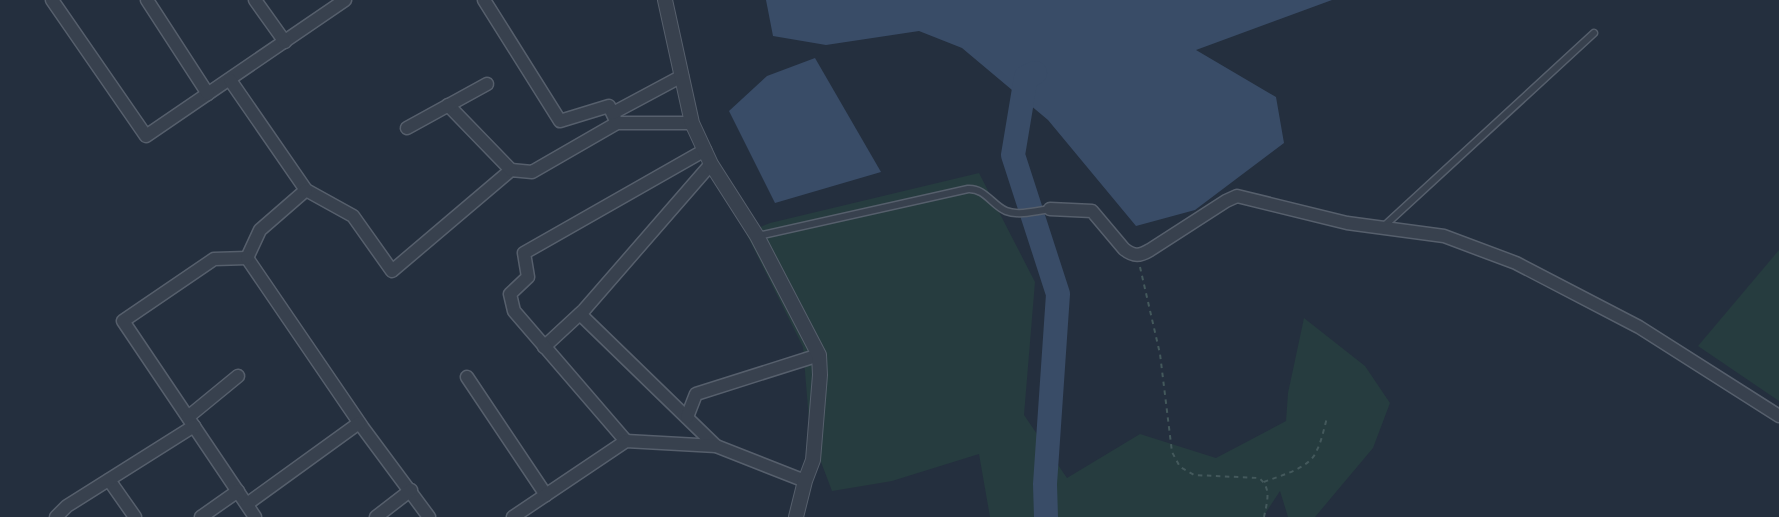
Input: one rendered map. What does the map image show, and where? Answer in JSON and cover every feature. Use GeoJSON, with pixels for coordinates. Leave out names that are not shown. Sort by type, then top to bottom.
{"type":"FeatureCollection","features":[{"type":"Feature","properties":{"kind":"street"},"geometry":{"type":"LineString","coordinates":[[147,0],[208,94]]}},
{"type":"Feature","properties":{"kind":"street"},"geometry":{"type":"LineString","coordinates":[[255,0],[285,42]]}},
{"type":"Feature","properties":{"kind":"street"},"geometry":{"type":"LineString","coordinates":[[484,0],[560,121],[609,106],[615,118]]}},
{"type":"Feature","properties":{"kind":"street"},"geometry":{"type":"LineString","coordinates":[[664,0],[692,123],[711,164],[757,236],[819,355],[820,375],[813,460],[796,517]]}},
{"type":"Feature","properties":{"kind":"street"},"geometry":{"type":"LineString","coordinates":[[56,1],[146,136],[285,42],[340,1]]}},
{"type":"Feature","properties":{"kind":"street"},"geometry":{"type":"LineString","coordinates":[[448,105],[511,170],[532,172],[682,76]]}},
{"type":"Feature","properties":{"kind":"street"},"geometry":{"type":"LineString","coordinates":[[230,80],[306,190],[353,216],[392,271],[511,170]]}},
{"type":"Feature","properties":{"kind":"street"},"geometry":{"type":"LineString","coordinates":[[407,128],[487,84]]}},
{"type":"Feature","properties":{"kind":"street"},"geometry":{"type":"LineString","coordinates":[[615,118],[692,123]]}},
{"type":"Feature","properties":{"kind":"street"},"geometry":{"type":"LineString","coordinates":[[626,441],[514,311],[510,294],[528,277],[524,253],[705,150]]}},
{"type":"Feature","properties":{"kind":"street"},"geometry":{"type":"LineString","coordinates":[[544,347],[580,314],[711,164]]}},
{"type":"Feature","properties":{"kind":"street"},"geometry":{"type":"LineString","coordinates":[[247,258],[260,230],[306,190]]}},
{"type":"Feature","properties":{"kind":"street"},"geometry":{"type":"LineString","coordinates":[[1050,209],[1092,211],[1124,249],[1137,256],[1237,196],[1347,223],[1444,237],[1524,267],[1639,327],[1779,416]]}},
{"type":"Feature","properties":{"kind":"street"},"geometry":{"type":"LineString","coordinates":[[247,258],[214,259],[123,321],[255,517]]}},
{"type":"Feature","properties":{"kind":"street"},"geometry":{"type":"LineString","coordinates":[[247,258],[359,423],[429,517]]}},
{"type":"Feature","properties":{"kind":"street"},"geometry":{"type":"LineString","coordinates":[[580,314],[716,446]]}},
{"type":"Feature","properties":{"kind":"street"},"geometry":{"type":"LineString","coordinates":[[687,417],[696,394],[819,355]]}},
{"type":"Feature","properties":{"kind":"street"},"geometry":{"type":"LineString","coordinates":[[57,517],[67,506],[109,480],[191,422],[238,376]]}},
{"type":"Feature","properties":{"kind":"street"},"geometry":{"type":"LineString","coordinates":[[467,377],[546,495]]}},
{"type":"Feature","properties":{"kind":"street"},"geometry":{"type":"LineString","coordinates":[[247,504],[359,423]]}},
{"type":"Feature","properties":{"kind":"street"},"geometry":{"type":"LineString","coordinates":[[513,517],[626,441],[716,446],[805,481]]}},
{"type":"Feature","properties":{"kind":"street"},"geometry":{"type":"LineString","coordinates":[[109,480],[135,517]]}},
{"type":"Feature","properties":{"kind":"street"},"geometry":{"type":"LineString","coordinates":[[376,517],[411,490]]}},
{"type":"Feature","properties":{"kind":"street"},"geometry":{"type":"LineString","coordinates":[[201,517],[238,491]]}},
{"type":"Feature","properties":{"kind":"lane"},"geometry":{"type":"LineString","coordinates":[[1383,228],[1594,33]]}},
{"type":"Feature","properties":{"kind":"lane"},"geometry":{"type":"LineString","coordinates":[[757,236],[968,189],[980,191],[1007,212],[1050,209]]}},
{"type":"Feature","properties":{"kind":"path"},"geometry":{"type":"LineString","coordinates":[[1137,256],[1160,354],[1170,443],[1175,460],[1185,472],[1194,475],[1259,478],[1264,482],[1268,496],[1263,517]]}},
{"type":"Feature","properties":{"kind":"path"},"geometry":{"type":"LineString","coordinates":[[1264,482],[1311,460],[1317,452],[1327,418]]}},
{"type":"Feature","properties":{"kind":"green space"},"geometry":{"type":"Polygon","coordinates":[[[979,173],[1035,282],[1024,415],[1067,478],[1140,434],[1216,458],[1286,421],[1288,393],[1304,318],[1365,366],[1390,403],[1373,448],[1315,517],[1288,517],[1280,491],[1263,517],[990,517],[979,454],[892,481],[832,491],[810,433],[803,347],[746,233],[770,223],[979,173]]]}},
{"type":"Feature","properties":{"kind":"green space"},"geometry":{"type":"Polygon","coordinates":[[[1779,250],[1779,401],[1698,346],[1779,250]]]}},
{"type":"Feature","properties":{"kind":"water"},"geometry":{"type":"Polygon","coordinates":[[[766,0],[1332,0],[1196,50],[1276,97],[1284,143],[1195,210],[1136,226],[1048,120],[962,48],[919,31],[826,45],[773,36],[766,0]]]}},
{"type":"Feature","properties":{"kind":"water"},"geometry":{"type":"Polygon","coordinates":[[[815,58],[881,172],[775,203],[729,111],[767,76],[815,58]]]}},
{"type":"Feature","properties":{"kind":"waterway"},"geometry":{"type":"LineString","coordinates":[[1035,73],[1026,77],[1013,155],[1058,294],[1045,484],[1046,517]]}}]}
